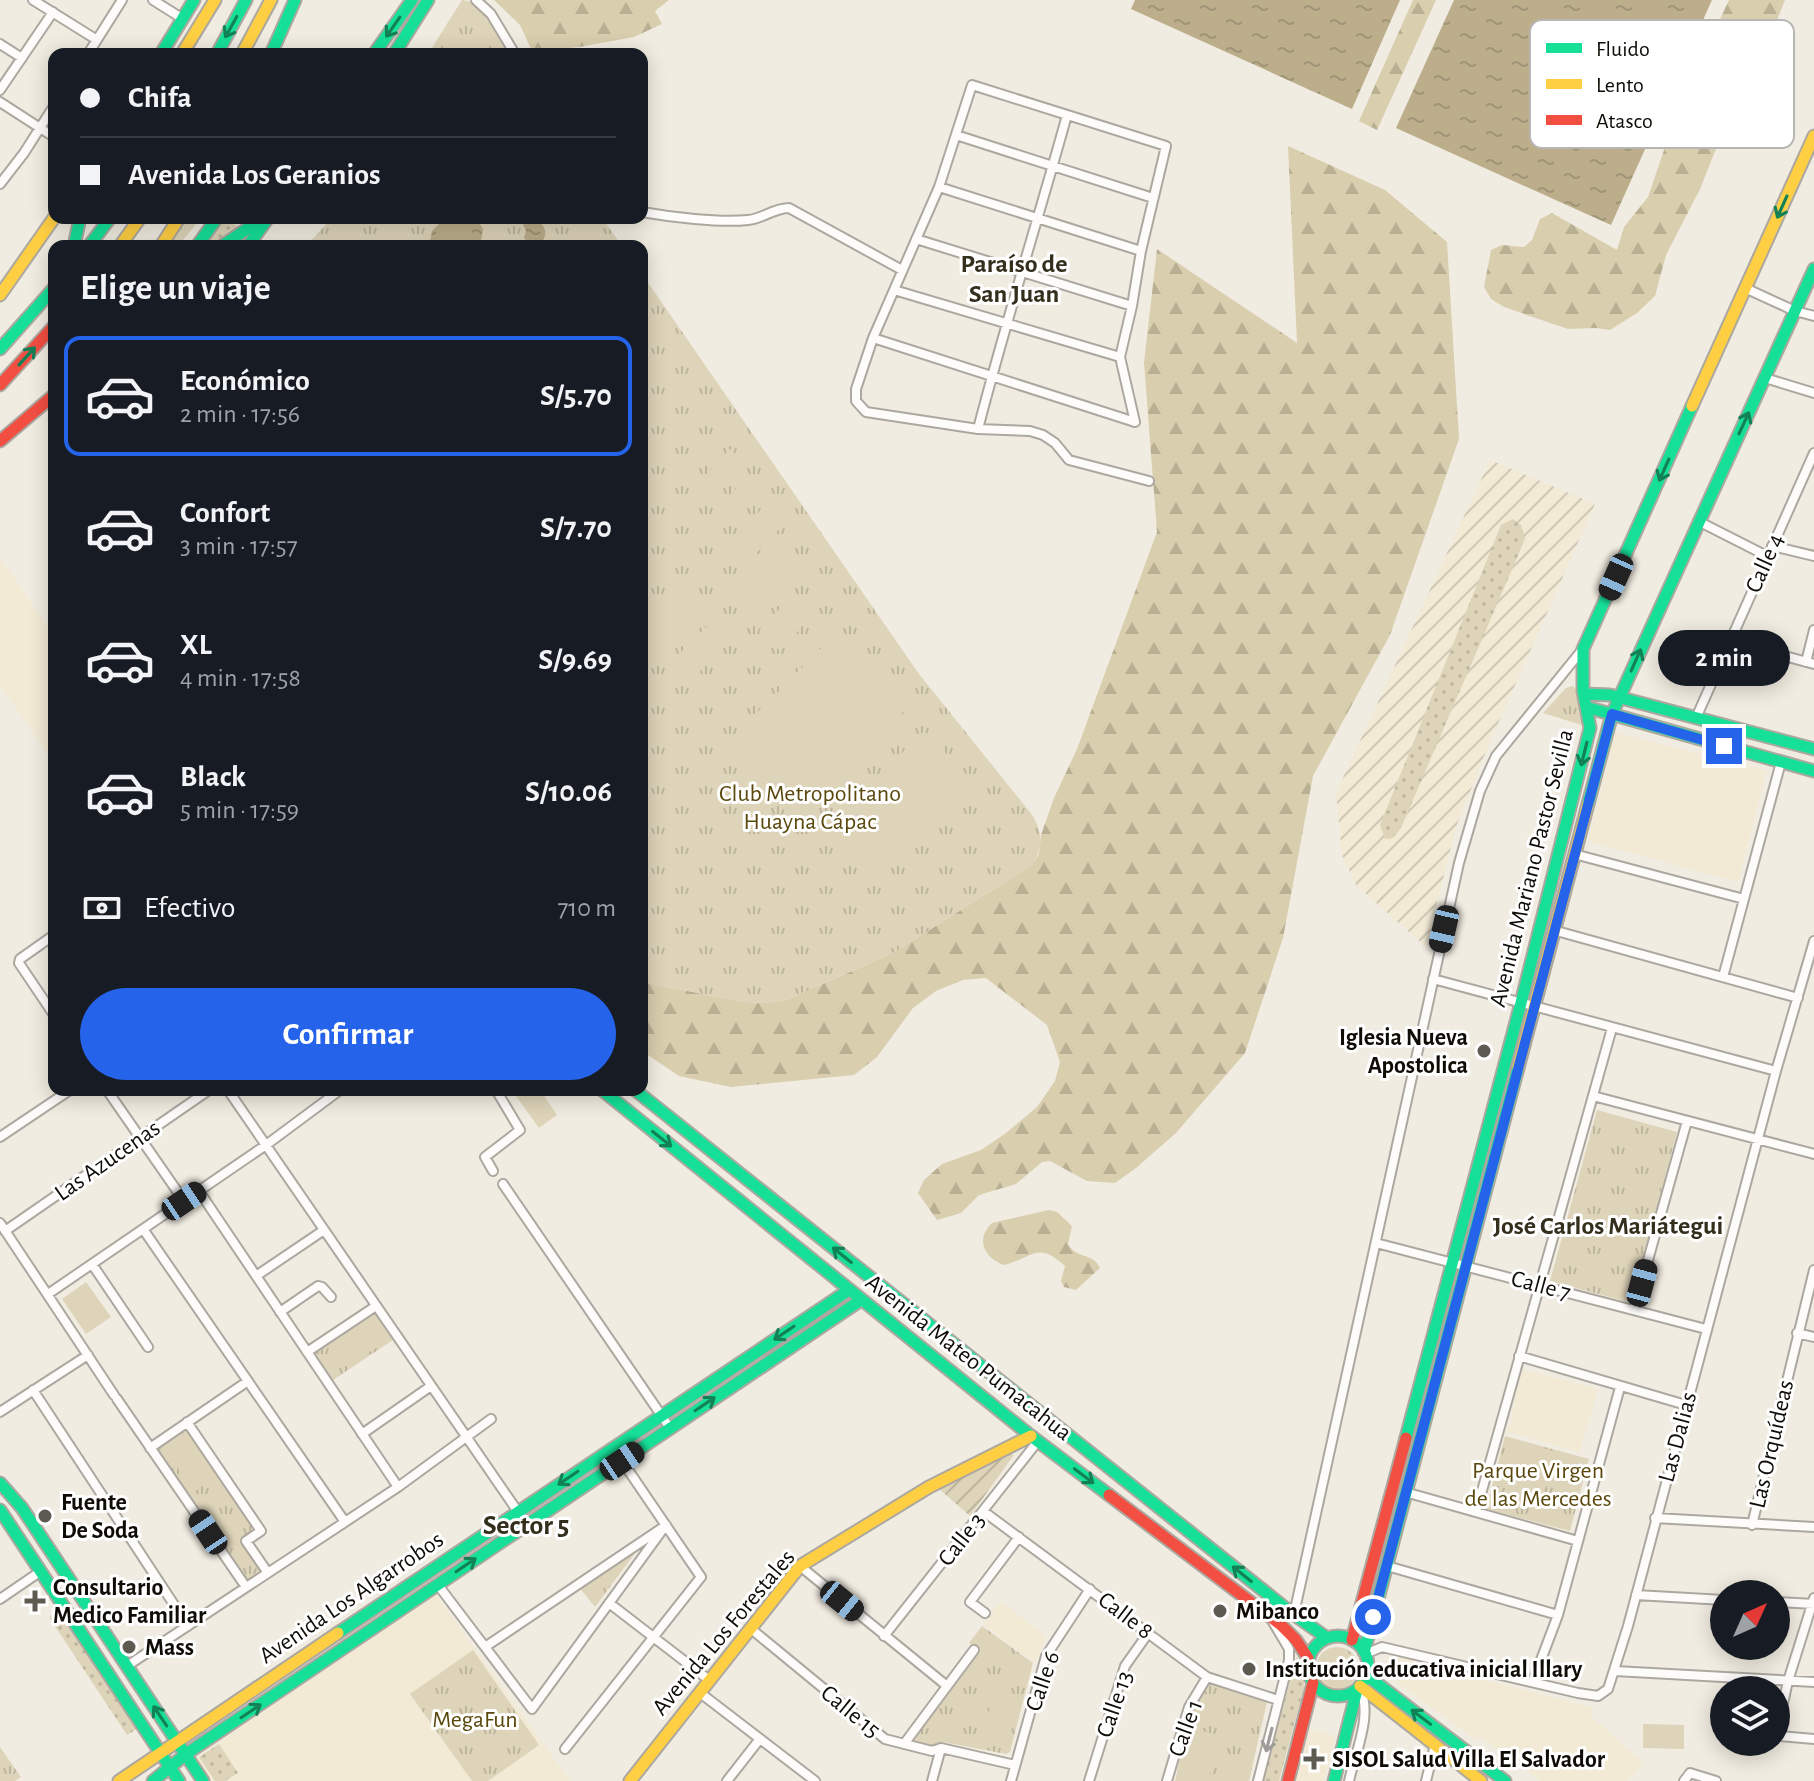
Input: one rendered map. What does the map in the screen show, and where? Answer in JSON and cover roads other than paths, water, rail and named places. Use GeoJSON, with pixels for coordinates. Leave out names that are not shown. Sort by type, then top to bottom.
{"type":"FeatureCollection","features":[{"type":"Feature","properties":{"kind":"main road"},"geometry":{"type":"LineString","coordinates":[[165,48],[194,0]]}},
{"type":"Feature","properties":{"kind":"main road"},"geometry":{"type":"LineString","coordinates":[[186,48],[215,0]]}},
{"type":"Feature","properties":{"kind":"main road"},"geometry":{"type":"LineString","coordinates":[[220,48],[246,0]]}},
{"type":"Feature","properties":{"kind":"main road"},"geometry":{"type":"LineString","coordinates":[[245,48],[271,0]]}},
{"type":"Feature","properties":{"kind":"main road"},"geometry":{"type":"LineString","coordinates":[[274,48],[295,0]]}},
{"type":"Feature","properties":{"kind":"main road"},"geometry":{"type":"LineString","coordinates":[[378,48],[412,0]]}},
{"type":"Feature","properties":{"kind":"main road"},"geometry":{"type":"LineString","coordinates":[[398,48],[428,0]]}},
{"type":"Feature","properties":{"kind":"main road","name":"Avenida Mariano Pastor Sevilla"},"geometry":{"type":"LineString","coordinates":[[1364,1653],[1465,1264],[1590,728],[1584,694],[1583,649],[1814,136]]}},
{"type":"Feature","properties":{"kind":"main road"},"geometry":{"type":"LineString","coordinates":[[1,291],[50,224]]}},
{"type":"Feature","properties":{"kind":"main road"},"geometry":{"type":"LineString","coordinates":[[246,224],[250,226]]}},
{"type":"Feature","properties":{"kind":"main road"},"geometry":{"type":"LineString","coordinates":[[230,240],[254,224]]}},
{"type":"Feature","properties":{"kind":"main road","name":"Avenida Mariano Pastor Sevilla"},"geometry":{"type":"LineString","coordinates":[[1352,1640],[1451,1261],[1527,1004],[1553,930],[1612,714],[1814,269]]}},
{"type":"Feature","properties":{"kind":"main road"},"geometry":{"type":"LineString","coordinates":[[0,349],[48,295]]}},
{"type":"Feature","properties":{"kind":"main road"},"geometry":{"type":"LineString","coordinates":[[0,385],[48,333]]}},
{"type":"Feature","properties":{"kind":"main road"},"geometry":{"type":"LineString","coordinates":[[23,420],[48,392]]}},
{"type":"Feature","properties":{"kind":"main road"},"geometry":{"type":"LineString","coordinates":[[0,441],[48,400]]}},
{"type":"Feature","properties":{"kind":"main road"},"geometry":{"type":"LineString","coordinates":[[23,420],[48,409]]}},
{"type":"Feature","properties":{"kind":"main road"},"geometry":{"type":"LineString","coordinates":[[1584,694],[1619,697],[1814,749]]}},
{"type":"Feature","properties":{"kind":"main road"},"geometry":{"type":"LineString","coordinates":[[1639,722],[1643,704]]}},
{"type":"Feature","properties":{"kind":"main road"},"geometry":{"type":"LineString","coordinates":[[1586,707],[1814,771]]}},
{"type":"Feature","properties":{"kind":"main road","name":"Avenida Mateo Pumacahua"},"geometry":{"type":"LineString","coordinates":[[609,1096],[1035,1438],[1268,1614],[1288,1631],[1308,1658]]}},
{"type":"Feature","properties":{"kind":"main road","name":"Avenida Mateo Pumacahua"},"geometry":{"type":"LineString","coordinates":[[643,1096],[1327,1638]]}},
{"type":"Feature","properties":{"kind":"main road","name":"Avenida Los Algarrobos"},"geometry":{"type":"LineString","coordinates":[[119,1781],[849,1290]]}},
{"type":"Feature","properties":{"kind":"main road","name":"Avenida Los Algarrobos"},"geometry":{"type":"LineString","coordinates":[[153,1781],[186,1754],[861,1300]]}},
{"type":"Feature","properties":{"kind":"main road","name":"Avenida Los Forestales"},"geometry":{"type":"LineString","coordinates":[[630,1781],[800,1566],[929,1487],[1035,1438]]}},
{"type":"Feature","properties":{"kind":"main road"},"geometry":{"type":"LineString","coordinates":[[0,1483],[22,1508],[203,1781]]}},
{"type":"Feature","properties":{"kind":"main road"},"geometry":{"type":"LineString","coordinates":[[0,1510],[4,1524],[41,1571],[179,1781]]}},
{"type":"Feature","properties":{"kind":"main road"},"geometry":{"type":"LineString","coordinates":[[1334,1781],[1361,1685],[1364,1653],[1352,1640],[1327,1638],[1308,1658],[1309,1675],[1319,1690],[1335,1696],[1361,1685]]}},
{"type":"Feature","properties":{"kind":"main road"},"geometry":{"type":"LineString","coordinates":[[1288,1781],[1313,1683]]}},
{"type":"Feature","properties":{"kind":"main road"},"geometry":{"type":"LineString","coordinates":[[1361,1685],[1481,1781]]}},
{"type":"Feature","properties":{"kind":"main road"},"geometry":{"type":"LineString","coordinates":[[1361,1685],[1505,1781]]}},
{"type":"Feature","properties":{"kind":"street"},"geometry":{"type":"LineString","coordinates":[[33,0],[97,40]]}},
{"type":"Feature","properties":{"kind":"street"},"geometry":{"type":"LineString","coordinates":[[92,48],[122,0]]}},
{"type":"Feature","properties":{"kind":"street"},"geometry":{"type":"LineString","coordinates":[[153,0],[183,19]]}},
{"type":"Feature","properties":{"kind":"street"},"geometry":{"type":"LineString","coordinates":[[476,0],[491,14],[511,48]]}},
{"type":"Feature","properties":{"kind":"street"},"geometry":{"type":"LineString","coordinates":[[0,90],[53,12]]}},
{"type":"Feature","properties":{"kind":"street"},"geometry":{"type":"LineString","coordinates":[[0,44],[22,58]]}},
{"type":"Feature","properties":{"kind":"street"},"geometry":{"type":"LineString","coordinates":[[873,338],[1135,422],[1120,357],[1166,146],[972,85],[939,187],[873,338],[856,389],[856,401],[866,412],[978,429],[1030,431],[1055,443],[1069,460],[1149,481]]}},
{"type":"Feature","properties":{"kind":"street"},"geometry":{"type":"LineString","coordinates":[[0,102],[48,133]]}},
{"type":"Feature","properties":{"kind":"street"},"geometry":{"type":"LineString","coordinates":[[0,184],[48,115]]}},
{"type":"Feature","properties":{"kind":"street"},"geometry":{"type":"LineString","coordinates":[[978,429],[1005,322],[1023,271],[1067,115]]}},
{"type":"Feature","properties":{"kind":"street"},"geometry":{"type":"LineString","coordinates":[[956,135],[1153,198]]}},
{"type":"Feature","properties":{"kind":"street"},"geometry":{"type":"LineString","coordinates":[[939,187],[1141,251]]}},
{"type":"Feature","properties":{"kind":"street"},"geometry":{"type":"LineString","coordinates":[[648,213],[750,220],[780,208],[789,208],[902,270]]}},
{"type":"Feature","properties":{"kind":"street"},"geometry":{"type":"LineString","coordinates":[[916,239],[1132,306]]}},
{"type":"Feature","properties":{"kind":"street"},"geometry":{"type":"LineString","coordinates":[[1745,288],[1795,311],[1814,316]]}},
{"type":"Feature","properties":{"kind":"street"},"geometry":{"type":"LineString","coordinates":[[894,290],[1120,357]]}},
{"type":"Feature","properties":{"kind":"street"},"geometry":{"type":"LineString","coordinates":[[1765,378],[1814,393]]}},
{"type":"Feature","properties":{"kind":"street","name":"Calle 4"},"geometry":{"type":"LineString","coordinates":[[1696,718],[1767,556],[1810,472],[1814,453]]}},
{"type":"Feature","properties":{"kind":"street"},"geometry":{"type":"LineString","coordinates":[[1698,521],[1767,556]]}},
{"type":"Feature","properties":{"kind":"street"},"geometry":{"type":"LineString","coordinates":[[1772,546],[1814,556]]}},
{"type":"Feature","properties":{"kind":"street"},"geometry":{"type":"LineString","coordinates":[[1729,641],[1810,663],[1814,630]]}},
{"type":"Feature","properties":{"kind":"street"},"geometry":{"type":"LineString","coordinates":[[1294,1614],[1459,863],[1485,779],[1496,756],[1583,649]]}},
{"type":"Feature","properties":{"kind":"street"},"geometry":{"type":"LineString","coordinates":[[1723,977],[1781,762]]}},
{"type":"Feature","properties":{"kind":"street"},"geometry":{"type":"LineString","coordinates":[[1574,854],[1744,899]]}},
{"type":"Feature","properties":{"kind":"street"},"geometry":{"type":"LineString","coordinates":[[1553,930],[1798,998]]}},
{"type":"Feature","properties":{"kind":"street"},"geometry":{"type":"LineString","coordinates":[[48,939],[20,959],[21,968],[48,1006]]}},
{"type":"Feature","properties":{"kind":"street","name":"Las Dalias"},"geometry":{"type":"LineString","coordinates":[[1615,1671],[1776,1071],[1814,941]]}},
{"type":"Feature","properties":{"kind":"street"},"geometry":{"type":"LineString","coordinates":[[1433,979],[1776,1071]]}},
{"type":"Feature","properties":{"kind":"street"},"geometry":{"type":"LineString","coordinates":[[1476,1512],[1612,1028]]}},
{"type":"Feature","properties":{"kind":"street"},"geometry":{"type":"LineString","coordinates":[[0,1137],[61,1096]]}},
{"type":"Feature","properties":{"kind":"street"},"geometry":{"type":"LineString","coordinates":[[111,1096],[184,1201]]}},
{"type":"Feature","properties":{"kind":"street","name":"Las Azucenas"},"geometry":{"type":"LineString","coordinates":[[2,1227],[200,1096]]}},
{"type":"Feature","properties":{"kind":"street"},"geometry":{"type":"LineString","coordinates":[[232,1096],[527,1525]]}},
{"type":"Feature","properties":{"kind":"street"},"geometry":{"type":"LineString","coordinates":[[48,1294],[266,1145],[332,1096]]}},
{"type":"Feature","properties":{"kind":"street"},"geometry":{"type":"LineString","coordinates":[[493,1171],[485,1157],[518,1133],[519,1126],[500,1096]]}},
{"type":"Feature","properties":{"kind":"street"},"geometry":{"type":"LineString","coordinates":[[1593,1096],[1814,1154]]}},
{"type":"Feature","properties":{"kind":"street"},"geometry":{"type":"LineString","coordinates":[[1634,1310],[1687,1121]]}},
{"type":"Feature","properties":{"kind":"street"},"geometry":{"type":"LineString","coordinates":[[503,1184],[670,1428]]}},
{"type":"Feature","properties":{"kind":"street"},"geometry":{"type":"LineString","coordinates":[[199,1191],[398,1487]]}},
{"type":"Feature","properties":{"kind":"street"},"geometry":{"type":"LineString","coordinates":[[2,1227],[246,1587]]}},
{"type":"Feature","properties":{"kind":"street"},"geometry":{"type":"LineString","coordinates":[[143,1229],[345,1522]]}},
{"type":"Feature","properties":{"kind":"street"},"geometry":{"type":"LineString","coordinates":[[256,1276],[324,1230]]}},
{"type":"Feature","properties":{"kind":"street","name":"Calle 7"},"geometry":{"type":"LineString","coordinates":[[1376,1243],[1706,1329]]}},
{"type":"Feature","properties":{"kind":"street"},"geometry":{"type":"LineString","coordinates":[[92,1264],[148,1347]]}},
{"type":"Feature","properties":{"kind":"street","name":"Las Orquídeas"},"geometry":{"type":"LineString","coordinates":[[1752,1525],[1814,1270]]}},
{"type":"Feature","properties":{"kind":"street"},"geometry":{"type":"LineString","coordinates":[[280,1312],[318,1286],[331,1297]]}},
{"type":"Feature","properties":{"kind":"street"},"geometry":{"type":"LineString","coordinates":[[307,1352],[376,1306]]}},
{"type":"Feature","properties":{"kind":"street"},"geometry":{"type":"LineString","coordinates":[[1797,1333],[1814,1337]]}},
{"type":"Feature","properties":{"kind":"street"},"geometry":{"type":"LineString","coordinates":[[0,1412],[88,1355]]}},
{"type":"Feature","properties":{"kind":"street"},"geometry":{"type":"LineString","coordinates":[[1519,1356],[1686,1405]]}},
{"type":"Feature","properties":{"kind":"street"},"geometry":{"type":"LineString","coordinates":[[150,1448],[248,1381]]}},
{"type":"Feature","properties":{"kind":"street"},"geometry":{"type":"LineString","coordinates":[[362,1434],[431,1386]]}},
{"type":"Feature","properties":{"kind":"street"},"geometry":{"type":"LineString","coordinates":[[1533,1681],[1558,1615],[1620,1387]]}},
{"type":"Feature","properties":{"kind":"street"},"geometry":{"type":"LineString","coordinates":[[33,1390],[188,1626]]}},
{"type":"Feature","properties":{"kind":"street"},"geometry":{"type":"LineString","coordinates":[[127,1666],[398,1487],[491,1419]]}},
{"type":"Feature","properties":{"kind":"street"},"geometry":{"type":"LineString","coordinates":[[187,1422],[261,1531],[246,1541],[268,1573]]}},
{"type":"Feature","properties":{"kind":"street","name":"Calle 3"},"geometry":{"type":"LineString","coordinates":[[884,1636],[983,1511],[1035,1438]]}},
{"type":"Feature","properties":{"kind":"street"},"geometry":{"type":"LineString","coordinates":[[565,1749],[701,1577],[622,1461]]}},
{"type":"Feature","properties":{"kind":"street"},"geometry":{"type":"LineString","coordinates":[[1405,1492],[1578,1541]]}},
{"type":"Feature","properties":{"kind":"street","name":"Calle 8"},"geometry":{"type":"LineString","coordinates":[[983,1511],[1207,1677],[1278,1700]]}},
{"type":"Feature","properties":{"kind":"street"},"geometry":{"type":"LineString","coordinates":[[1655,1518],[1814,1527]]}},
{"type":"Feature","properties":{"kind":"street"},"geometry":{"type":"LineString","coordinates":[[438,1585],[532,1709],[666,1525]]}},
{"type":"Feature","properties":{"kind":"street"},"geometry":{"type":"LineString","coordinates":[[485,1647],[635,1543],[666,1525]]}},
{"type":"Feature","properties":{"kind":"street"},"geometry":{"type":"LineString","coordinates":[[985,1613],[970,1602],[1019,1537]]}},
{"type":"Feature","properties":{"kind":"street"},"geometry":{"type":"LineString","coordinates":[[800,1566],[947,1686]]}},
{"type":"Feature","properties":{"kind":"street"},"geometry":{"type":"LineString","coordinates":[[1387,1566],[1558,1615]]}},
{"type":"Feature","properties":{"kind":"street"},"geometry":{"type":"LineString","coordinates":[[0,1599],[41,1571]]}},
{"type":"Feature","properties":{"kind":"street","name":"Calle 6"},"geometry":{"type":"LineString","coordinates":[[1011,1781],[1046,1656],[1090,1589]]}},
{"type":"Feature","properties":{"kind":"street"},"geometry":{"type":"LineString","coordinates":[[1636,1595],[1710,1599]]}},
{"type":"Feature","properties":{"kind":"street"},"geometry":{"type":"LineString","coordinates":[[1790,1602],[1814,1602],[1790,1676]]}},
{"type":"Feature","properties":{"kind":"street"},"geometry":{"type":"LineString","coordinates":[[609,1603],[709,1680]]}},
{"type":"Feature","properties":{"kind":"street"},"geometry":{"type":"LineString","coordinates":[[1258,1781],[1289,1660],[1289,1649],[1268,1614]]}},
{"type":"Feature","properties":{"kind":"street","name":"Calle 15"},"geometry":{"type":"LineString","coordinates":[[750,1628],[885,1739],[932,1751],[941,1748],[1015,1765]]}},
{"type":"Feature","properties":{"kind":"street","name":"Calle 13"},"geometry":{"type":"LineString","coordinates":[[1089,1781],[1125,1666],[1149,1632]]}},
{"type":"Feature","properties":{"kind":"street"},"geometry":{"type":"LineString","coordinates":[[1364,1653],[1382,1647],[1598,1696],[1608,1689],[1615,1671],[1710,1676]]}},
{"type":"Feature","properties":{"kind":"street"},"geometry":{"type":"LineString","coordinates":[[904,1744],[974,1650]]}},
{"type":"Feature","properties":{"kind":"street","name":"Calle 1"},"geometry":{"type":"LineString","coordinates":[[1167,1781],[1189,1707],[1207,1677]]}},
{"type":"Feature","properties":{"kind":"street"},"geometry":{"type":"LineString","coordinates":[[1790,1681],[1814,1682]]}},
{"type":"Feature","properties":{"kind":"street"},"geometry":{"type":"LineString","coordinates":[[1349,1781],[1363,1720],[1365,1698],[1361,1685]]}},
{"type":"Feature","properties":{"kind":"street"},"geometry":{"type":"LineString","coordinates":[[699,1692],[815,1781]]}},
{"type":"Feature","properties":{"kind":"street"},"geometry":{"type":"LineString","coordinates":[[1790,1738],[1814,1739]]}},
{"type":"Feature","properties":{"kind":"street"},"geometry":{"type":"LineString","coordinates":[[727,1781],[759,1740]]}},
{"type":"Feature","properties":{"kind":"street"},"geometry":{"type":"LineString","coordinates":[[1426,1781],[1435,1745]]}},
{"type":"Feature","properties":{"kind":"street"},"geometry":{"type":"LineString","coordinates":[[932,1781],[941,1748]]}},
{"type":"Feature","properties":{"kind":"street"},"geometry":{"type":"LineString","coordinates":[[1685,1778],[1694,1774],[1716,1781]]}},
{"type":"Feature","properties":{"kind":"water"},"geometry":{"type":"Polygon","coordinates":[[[1135,0],[1400,0],[1352,109],[1131,9],[1135,0]]]}},
{"type":"Feature","properties":{"kind":"water"},"geometry":{"type":"Polygon","coordinates":[[[1454,0],[1712,0],[1703,20],[1530,20],[1530,148],[1646,148],[1611,225],[1396,128],[1454,0]]]}},
{"type":"Feature","properties":{"kind":"water"},"geometry":{"type":"Polygon","coordinates":[[[439,224],[480,224],[483,229],[481,240],[430,240],[432,231],[439,224]]]}},
{"type":"Feature","properties":{"kind":"water"},"geometry":{"type":"Polygon","coordinates":[[[523,224],[542,224],[545,236],[542,240],[526,240],[523,224]]]}},
{"type":"Feature","properties":{"kind":"place","name":"Iglesia Nueva Apostolica"},"geometry":{"type":"Point","coordinates":[1484,1051]}},
{"type":"Feature","properties":{"kind":"place","name":"Fuente De Soda"},"geometry":{"type":"Point","coordinates":[45,1516]}},
{"type":"Feature","properties":{"kind":"place","name":"Consultario Medico Familiar"},"geometry":{"type":"Point","coordinates":[35,1601]}},
{"type":"Feature","properties":{"kind":"place","name":"Mibanco"},"geometry":{"type":"Point","coordinates":[1220,1611]}},
{"type":"Feature","properties":{"kind":"place","name":"Mass"},"geometry":{"type":"Point","coordinates":[129,1647]}},
{"type":"Feature","properties":{"kind":"place","name":"Institución educativa inicial Illary"},"geometry":{"type":"Point","coordinates":[1249,1669]}},
{"type":"Feature","properties":{"kind":"place","name":"SISOL Salud Villa El Salvador"},"geometry":{"type":"Point","coordinates":[1314,1759]}},
{"type":"Feature","properties":{"kind":"district","name":"Paraíso de San Juan"},"geometry":{"type":"Point","coordinates":[1014,278]}},
{"type":"Feature","properties":{"kind":"district","name":"José Carlos Mariátegui"},"geometry":{"type":"Point","coordinates":[1608,1225]}},
{"type":"Feature","properties":{"kind":"district","name":"Sector 5"},"geometry":{"type":"Point","coordinates":[526,1524]}},
{"type":"Feature","properties":{"kind":"park label","name":"Club Metropolitano Huayna Cápac"},"geometry":{"type":"Point","coordinates":[810,807]}},
{"type":"Feature","properties":{"kind":"park label","name":"Parque Virgen de las Mercedes"},"geometry":{"type":"Point","coordinates":[1538,1484]}},
{"type":"Feature","properties":{"kind":"park label","name":"MegaFun"},"geometry":{"type":"Point","coordinates":[475,1719]}}]}
